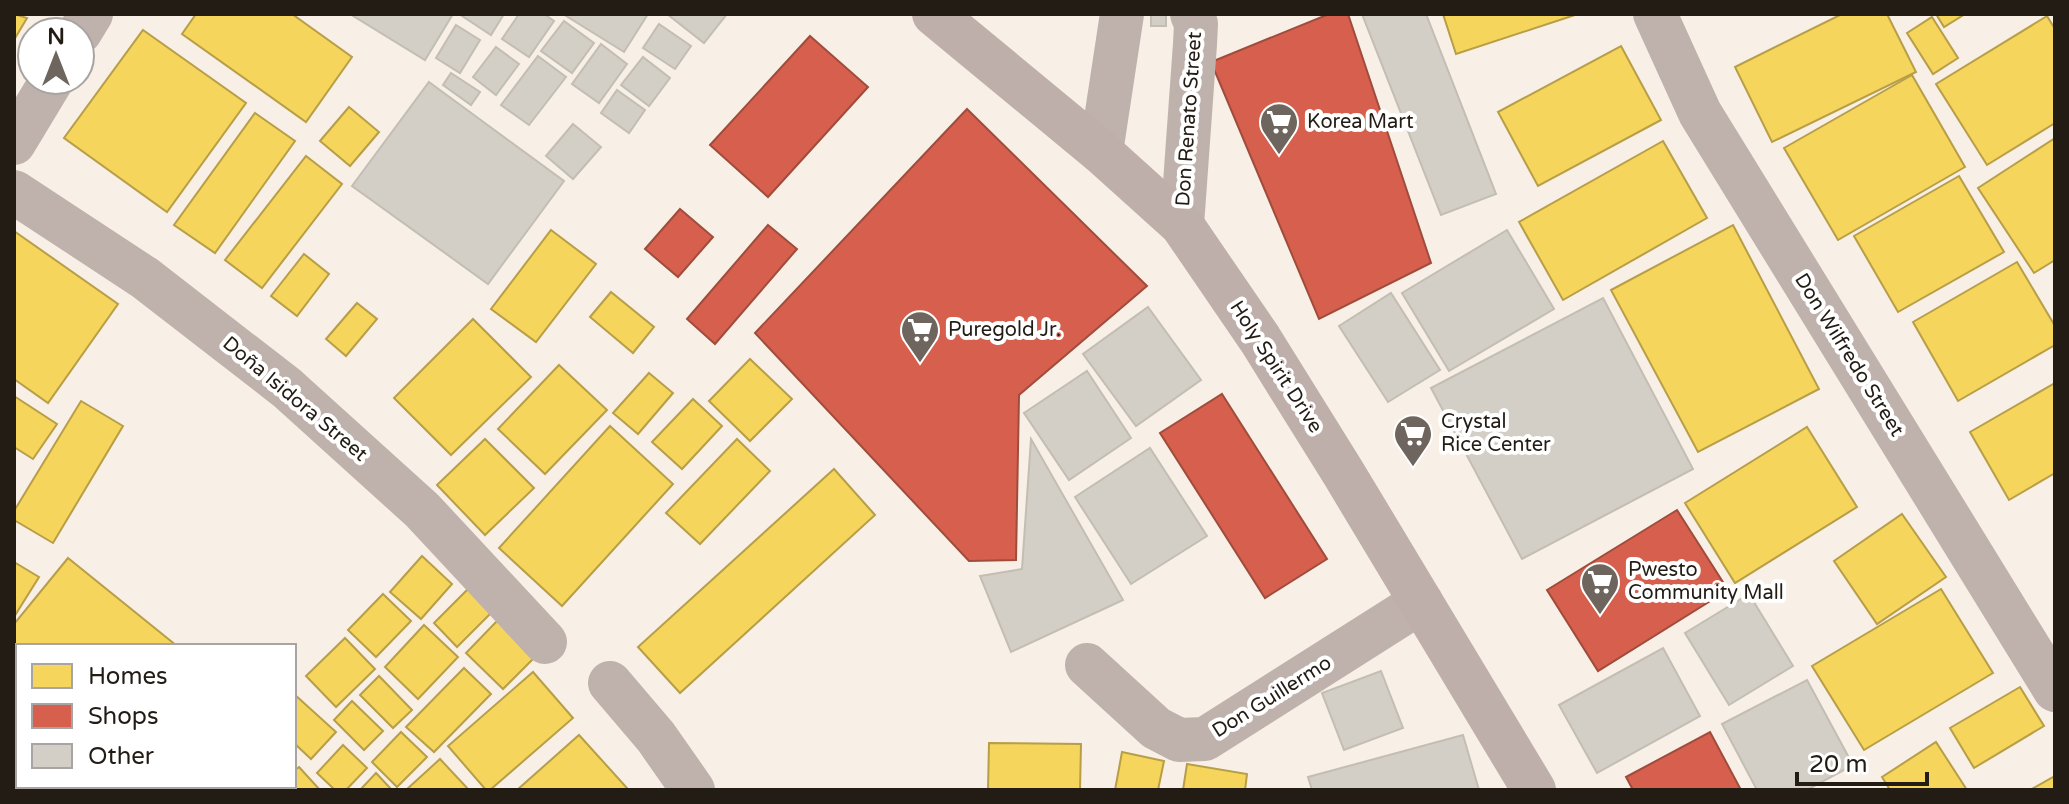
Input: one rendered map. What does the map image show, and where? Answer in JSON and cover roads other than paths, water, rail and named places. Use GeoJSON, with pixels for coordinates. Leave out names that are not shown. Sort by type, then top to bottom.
{"type":"FeatureCollection","features":[{"type":"Feature","properties":{"kind":"main road","name":"Holy Spirit Drive"},"geometry":{"type":"LineString","coordinates":[[934,14],[1101,152],[1182,225],[1260,339],[1534,790]]}},
{"type":"Feature","properties":{"kind":"street"},"geometry":{"type":"LineString","coordinates":[[1101,152],[1122,14]]}},
{"type":"Feature","properties":{"kind":"street","name":"Don Renato Street"},"geometry":{"type":"LineString","coordinates":[[1182,225],[1196,24],[1192,14]]}},
{"type":"Feature","properties":{"kind":"street","name":"Don Wilfredo Street"},"geometry":{"type":"LineString","coordinates":[[1655,14],[1700,113],[2055,690]]}},
{"type":"Feature","properties":{"kind":"street"},"geometry":{"type":"LineString","coordinates":[[14,143],[42,96]]}},
{"type":"Feature","properties":{"kind":"street","name":"Doña Isidora Street"},"geometry":{"type":"LineString","coordinates":[[14,192],[145,278],[287,388],[422,510],[545,642]]}},
{"type":"Feature","properties":{"kind":"street","name":"Don Guillermo"},"geometry":{"type":"LineString","coordinates":[[1087,665],[1156,728],[1179,740],[1205,739],[1421,602]]}},
{"type":"Feature","properties":{"kind":"street"},"geometry":{"type":"LineString","coordinates":[[610,683],[656,737],[693,790]]}},
{"type":"Feature","properties":{"kind":"place","name":"Korea Mart"},"geometry":{"type":"Point","coordinates":[1279,156]}},
{"type":"Feature","properties":{"kind":"place","name":"Puregold Jr."},"geometry":{"type":"Point","coordinates":[920,364]}},
{"type":"Feature","properties":{"kind":"place","name":"Crystal Rice Center"},"geometry":{"type":"Point","coordinates":[1413,468]}},
{"type":"Feature","properties":{"kind":"place","name":"Pwesto Community Mall"},"geometry":{"type":"Point","coordinates":[1600,616]}}]}
